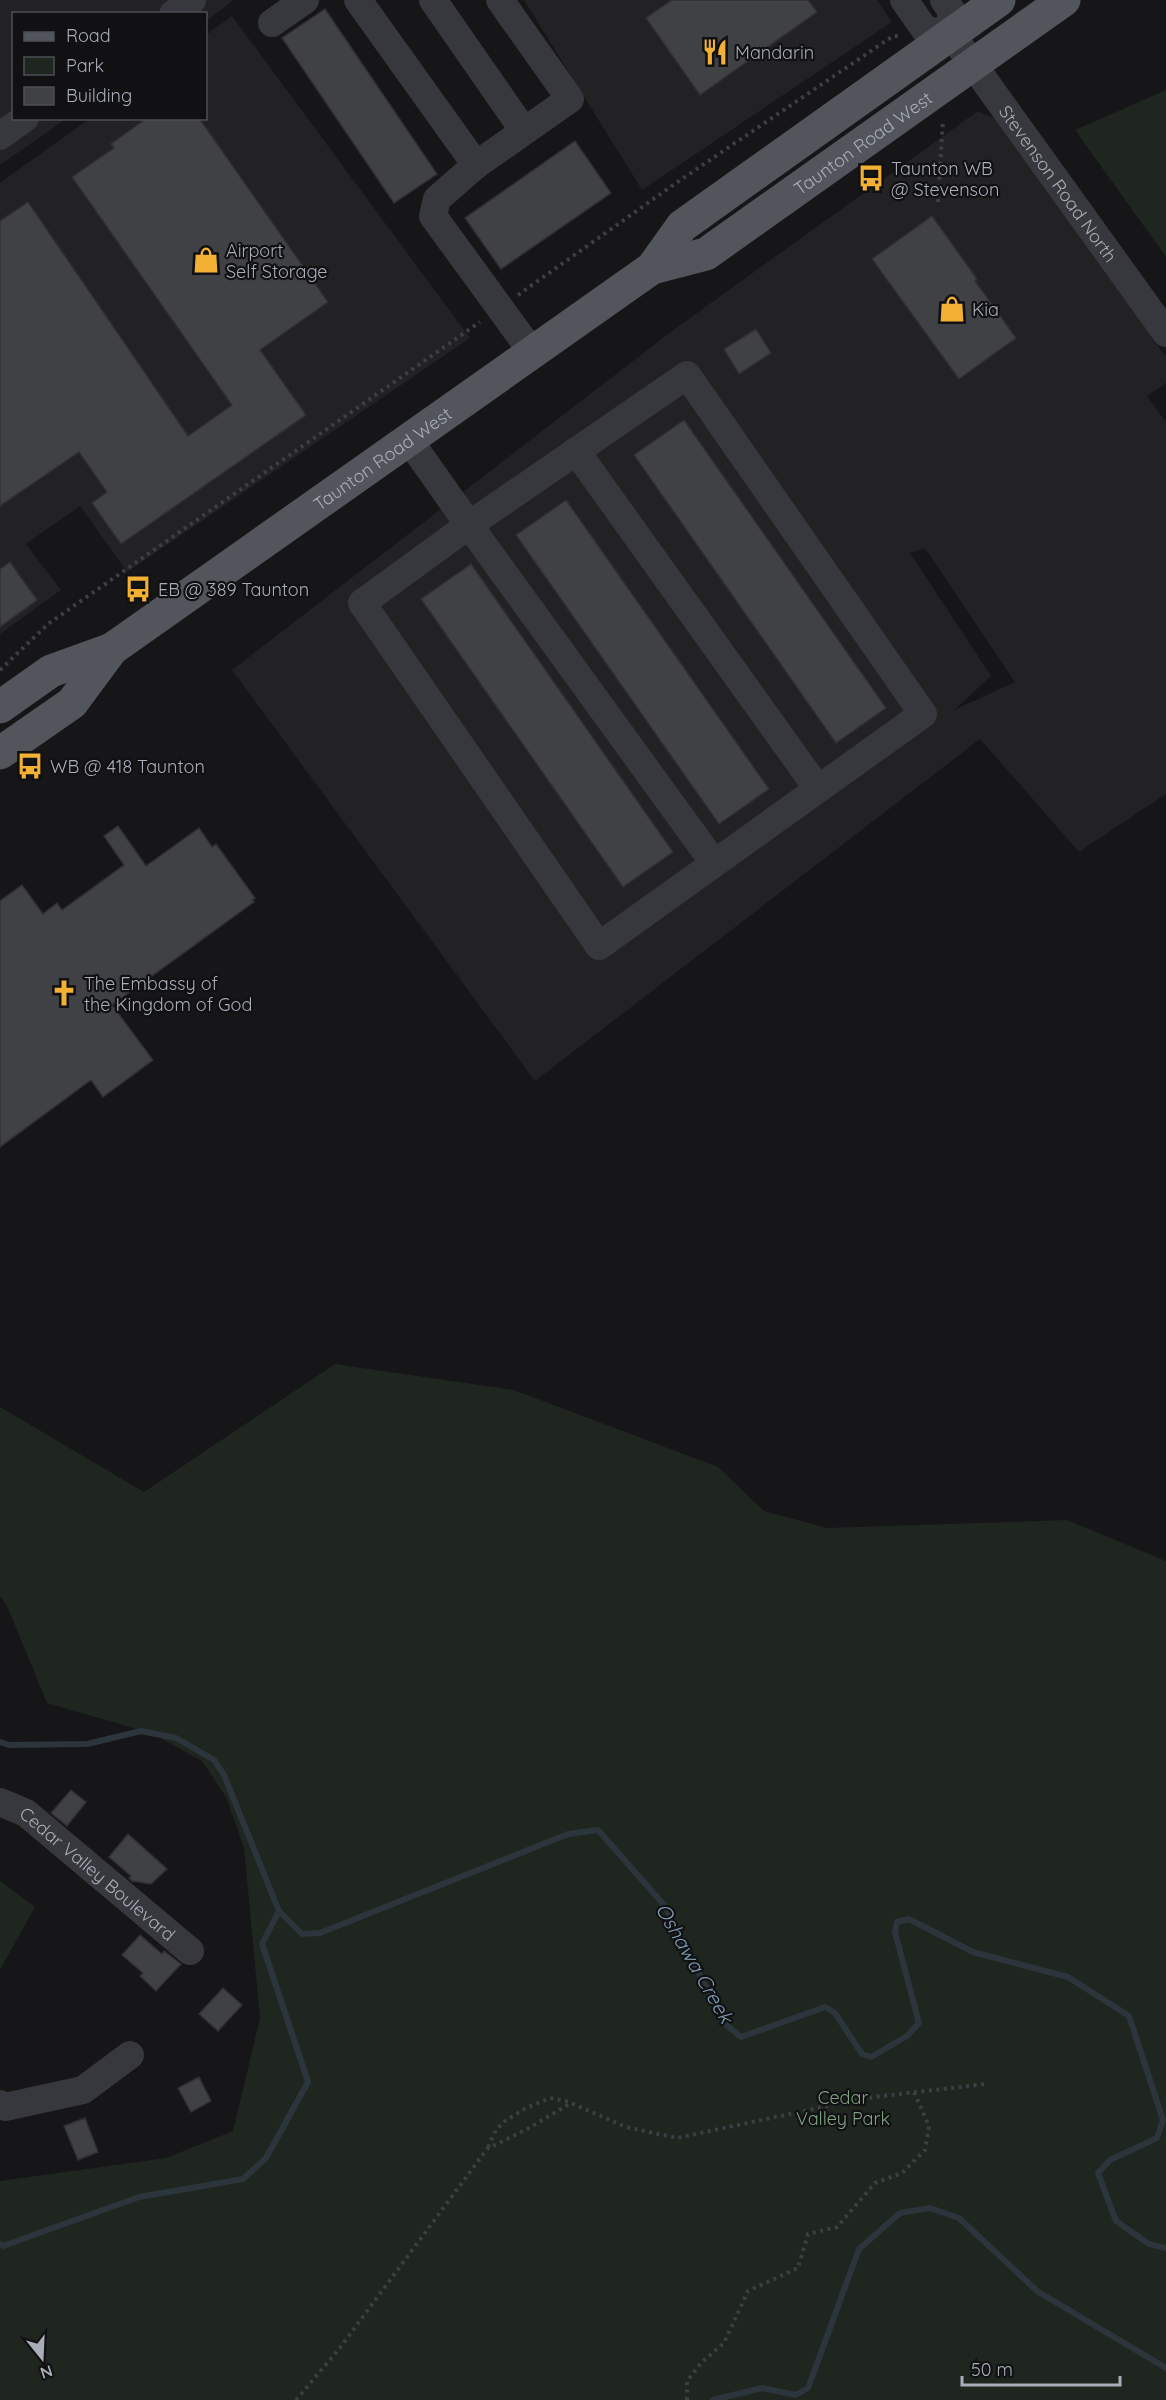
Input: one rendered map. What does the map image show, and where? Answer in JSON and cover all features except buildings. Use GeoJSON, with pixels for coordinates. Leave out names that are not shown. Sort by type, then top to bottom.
{"type":"FeatureCollection","features":[{"type":"Feature","properties":{"kind":"main road","name":"Taunton Road West"},"geometry":{"type":"LineString","coordinates":[[0,707],[51,671],[112,649],[409,440],[652,268],[682,226],[999,0]]}},
{"type":"Feature","properties":{"kind":"main road","name":"Taunton Road West"},"geometry":{"type":"LineString","coordinates":[[652,268],[706,254],[1064,0]]}},
{"type":"Feature","properties":{"kind":"main road","name":"Taunton Road West"},"geometry":{"type":"LineString","coordinates":[[0,753],[72,703],[112,649]]}},
{"type":"Feature","properties":{"kind":"street"},"geometry":{"type":"LineString","coordinates":[[176,12],[192,0]]}},
{"type":"Feature","properties":{"kind":"street"},"geometry":{"type":"LineString","coordinates":[[272,23],[305,0]]}},
{"type":"Feature","properties":{"kind":"street"},"geometry":{"type":"LineString","coordinates":[[358,0],[476,165]]}},
{"type":"Feature","properties":{"kind":"street"},"geometry":{"type":"LineString","coordinates":[[434,0],[524,131]]}},
{"type":"Feature","properties":{"kind":"street"},"geometry":{"type":"LineString","coordinates":[[500,0],[570,99],[476,165],[437,199],[433,216],[532,352]]}},
{"type":"Feature","properties":{"kind":"street"},"geometry":{"type":"LineString","coordinates":[[904,0],[925,30],[951,34],[951,10],[944,0]]}},
{"type":"Feature","properties":{"kind":"street","name":"Stevenson Road North"},"geometry":{"type":"LineString","coordinates":[[951,34],[1166,333]]}},
{"type":"Feature","properties":{"kind":"street"},"geometry":{"type":"LineString","coordinates":[[0,136],[22,120]]}},
{"type":"Feature","properties":{"kind":"street"},"geometry":{"type":"LineString","coordinates":[[687,375],[923,714],[598,946],[362,603],[576,451],[687,375]]}},
{"type":"Feature","properties":{"kind":"street"},"geometry":{"type":"LineString","coordinates":[[409,440],[714,863]]}},
{"type":"Feature","properties":{"kind":"street"},"geometry":{"type":"LineString","coordinates":[[576,451],[818,789]]}},
{"type":"Feature","properties":{"kind":"street","name":"Cedar Valley Boulevard"},"geometry":{"type":"LineString","coordinates":[[0,1802],[26,1813],[190,1951]]}},
{"type":"Feature","properties":{"kind":"street"},"geometry":{"type":"LineString","coordinates":[[0,2104],[5,2107],[83,2090],[130,2055]]}},
{"type":"Feature","properties":{"kind":"path"},"geometry":{"type":"LineString","coordinates":[[0,670],[48,624],[695,170],[893,36],[900,36]]}},
{"type":"Feature","properties":{"kind":"path"},"geometry":{"type":"LineString","coordinates":[[938,202],[943,120]]}},
{"type":"Feature","properties":{"kind":"path"},"geometry":{"type":"LineString","coordinates":[[296,2400],[339,2349],[487,2149],[496,2130],[505,2121],[526,2108],[550,2098],[571,2103],[626,2127],[677,2138],[865,2097],[986,2084]]}},
{"type":"Feature","properties":{"kind":"path"},"geometry":{"type":"LineString","coordinates":[[687,2400],[687,2380],[702,2362],[724,2343],[748,2291],[798,2268],[808,2234],[837,2227],[875,2183],[902,2173],[925,2150],[929,2126],[914,2092]]}},
{"type":"Feature","properties":{"kind":"path"},"geometry":{"type":"LineString","coordinates":[[487,2149],[571,2103]]}},
{"type":"Feature","properties":{"kind":"shaded area"},"geometry":{"type":"Polygon","coordinates":[[[0,0],[234,0],[207,20],[207,12],[12,12],[12,120],[65,120],[0,165],[0,0]]]}},
{"type":"Feature","properties":{"kind":"shaded area"},"geometry":{"type":"Polygon","coordinates":[[[524,0],[877,0],[892,22],[642,190],[524,0]]]}},
{"type":"Feature","properties":{"kind":"shaded area","name":"Airport Self Storage"},"geometry":{"type":"Polygon","coordinates":[[[232,16],[470,338],[127,572],[80,506],[26,544],[61,590],[0,634],[0,183],[88,120],[207,120],[207,34],[232,16]]]}},
{"type":"Feature","properties":{"kind":"shaded area"},"geometry":{"type":"Polygon","coordinates":[[[978,111],[998,120],[1166,357],[1166,383],[1147,396],[1166,422],[1166,794],[1079,852],[980,739],[535,1081],[232,670],[672,331],[978,111]],[[925,548],[910,553],[991,676],[954,710],[1015,682],[925,548]]]}},
{"type":"Feature","properties":{"kind":"green space"},"geometry":{"type":"Polygon","coordinates":[[[1166,90],[1166,257],[1075,130],[1166,90]]]}},
{"type":"Feature","properties":{"kind":"green space","name":"Cedar Valley Park"},"geometry":{"type":"Polygon","coordinates":[[[335,1364],[514,1390],[718,1467],[764,1511],[827,1528],[1067,1520],[1166,1561],[1166,2400],[0,2400],[0,2181],[166,2158],[233,2131],[260,2018],[244,1848],[226,1797],[202,1761],[151,1733],[47,1703],[7,1606],[0,1596],[0,1407],[144,1492],[335,1364]]]}},
{"type":"Feature","properties":{"kind":"green space"},"geometry":{"type":"Polygon","coordinates":[[[0,1881],[35,1907],[0,1970],[0,1881]]]}},
{"type":"Feature","properties":{"kind":"waterway","name":"Oshawa Creek"},"geometry":{"type":"LineString","coordinates":[[0,1742],[9,1745],[87,1744],[141,1731],[176,1738],[214,1760],[224,1775],[279,1911],[302,1934],[320,1933],[568,1834],[598,1830],[665,1906],[724,2023],[741,2037],[825,2007],[835,2013],[862,2054],[871,2057],[907,2036],[919,2023],[895,1932],[897,1922],[909,1919],[973,1952],[1068,1977],[1129,2016],[1163,2120],[1157,2138],[1110,2160],[1098,2173],[1116,2221],[1149,2244],[1166,2248]]}},
{"type":"Feature","properties":{"kind":"waterway"},"geometry":{"type":"LineString","coordinates":[[0,2244],[3,2246],[139,2197],[243,2179],[266,2158],[308,2082],[262,1944],[279,1911]]}},
{"type":"Feature","properties":{"kind":"waterway","name":"Oshawa Creek"},"geometry":{"type":"LineString","coordinates":[[713,2400],[762,2388],[796,2395],[808,2388],[859,2249],[900,2213],[930,2208],[959,2218],[1037,2291],[1166,2368]]}},
{"type":"Feature","properties":{"kind":"place","name":"Mandarin"},"geometry":{"type":"Point","coordinates":[715,52]}},
{"type":"Feature","properties":{"kind":"place","name":"Taunton WB @ Stevenson"},"geometry":{"type":"Point","coordinates":[871,178]}},
{"type":"Feature","properties":{"kind":"place","name":"Airport Self Storage"},"geometry":{"type":"Point","coordinates":[206,260]}},
{"type":"Feature","properties":{"kind":"place","name":"Kia"},"geometry":{"type":"Point","coordinates":[952,309]}},
{"type":"Feature","properties":{"kind":"place","name":"EB @ 389 Taunton"},"geometry":{"type":"Point","coordinates":[138,589]}},
{"type":"Feature","properties":{"kind":"place","name":"WB @ 418 Taunton"},"geometry":{"type":"Point","coordinates":[30,766]}},
{"type":"Feature","properties":{"kind":"place","name":"The Embassy of the Kingdom of God"},"geometry":{"type":"Point","coordinates":[64,993]}}]}
